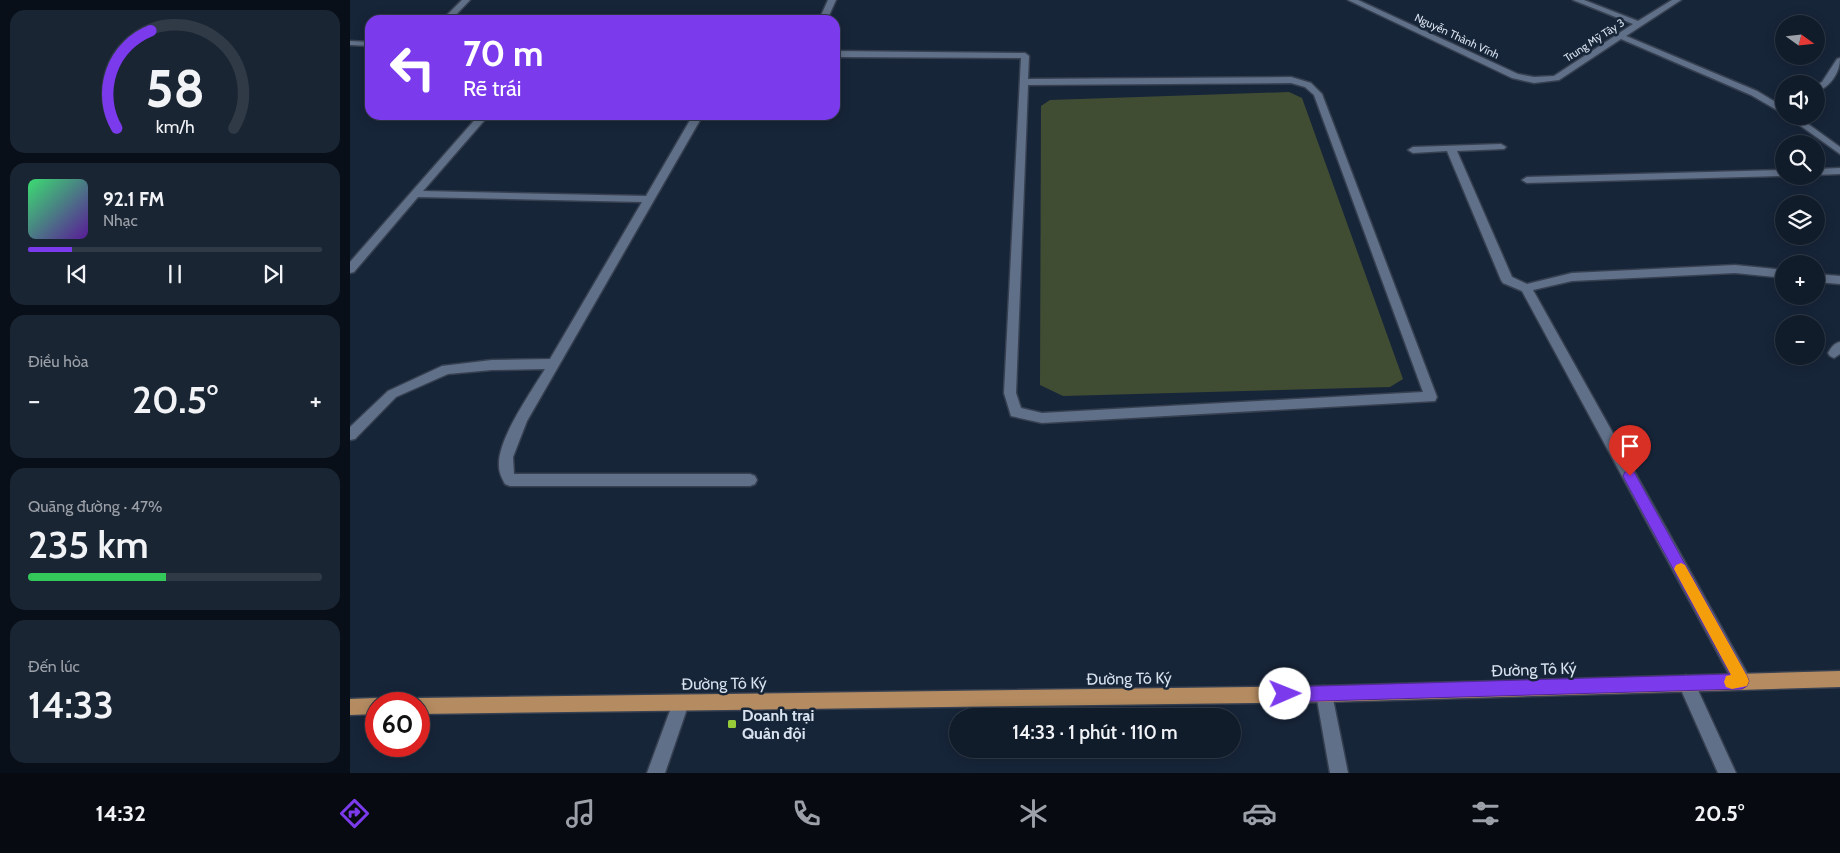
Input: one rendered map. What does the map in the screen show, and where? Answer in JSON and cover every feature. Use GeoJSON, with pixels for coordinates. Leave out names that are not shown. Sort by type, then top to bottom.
{"type":"FeatureCollection","features":[{"type":"Feature","properties":{"kind":"main road","name":"Đường Tô Ký"},"geometry":{"type":"LineString","coordinates":[[430,706],[1324,694],[1742,681],[1840,680]]}},
{"type":"Feature","properties":{"kind":"main road"},"geometry":{"type":"LineString","coordinates":[[350,707],[365,706]]}},
{"type":"Feature","properties":{"kind":"street"},"geometry":{"type":"LineString","coordinates":[[451,15],[466,0]]}},
{"type":"Feature","properties":{"kind":"street"},"geometry":{"type":"LineString","coordinates":[[825,15],[832,0]]}},
{"type":"Feature","properties":{"kind":"street","name":"Nguyễn Thành Vĩnh"},"geometry":{"type":"LineString","coordinates":[[1352,0],[1515,76],[1534,80],[1556,78]]}},
{"type":"Feature","properties":{"kind":"street","name":"Trung Mỹ Tây 3"},"geometry":{"type":"LineString","coordinates":[[1578,0],[1639,24]]}},
{"type":"Feature","properties":{"kind":"street"},"geometry":{"type":"LineString","coordinates":[[1639,24],[1678,0]]}},
{"type":"Feature","properties":{"kind":"street","name":"Trung Mỹ Tây 3"},"geometry":{"type":"LineString","coordinates":[[1556,78],[1622,37],[1639,24]]}},
{"type":"Feature","properties":{"kind":"street"},"geometry":{"type":"LineString","coordinates":[[1622,37],[1754,93],[1775,104]]}},
{"type":"Feature","properties":{"kind":"street"},"geometry":{"type":"LineString","coordinates":[[350,43],[365,44]]}},
{"type":"Feature","properties":{"kind":"street"},"geometry":{"type":"LineString","coordinates":[[840,54],[1025,56],[1010,393],[1016,412],[1042,418],[1431,397],[1318,94],[1308,85],[1290,80],[1024,82]]}},
{"type":"Feature","properties":{"kind":"street"},"geometry":{"type":"LineString","coordinates":[[1825,84],[1840,61]]}},
{"type":"Feature","properties":{"kind":"street"},"geometry":{"type":"LineString","coordinates":[[350,269],[480,120]]}},
{"type":"Feature","properties":{"kind":"street"},"geometry":{"type":"LineString","coordinates":[[695,120],[522,419],[507,452],[506,472],[510,480],[750,480]]}},
{"type":"Feature","properties":{"kind":"street"},"geometry":{"type":"LineString","coordinates":[[1804,125],[1840,151]]}},
{"type":"Feature","properties":{"kind":"street"},"geometry":{"type":"LineString","coordinates":[[1413,150],[1501,147]]}},
{"type":"Feature","properties":{"kind":"street"},"geometry":{"type":"LineString","coordinates":[[1451,148],[1507,280],[1526,288],[1572,277],[1735,269],[1775,273]]}},
{"type":"Feature","properties":{"kind":"street"},"geometry":{"type":"LineString","coordinates":[[1825,172],[1840,171]]}},
{"type":"Feature","properties":{"kind":"street"},"geometry":{"type":"LineString","coordinates":[[1527,180],[1775,173]]}},
{"type":"Feature","properties":{"kind":"street"},"geometry":{"type":"LineString","coordinates":[[416,194],[651,199]]}},
{"type":"Feature","properties":{"kind":"street"},"geometry":{"type":"LineString","coordinates":[[1825,279],[1840,280]]}},
{"type":"Feature","properties":{"kind":"street"},"geometry":{"type":"LineString","coordinates":[[1526,288],[1742,681]]}},
{"type":"Feature","properties":{"kind":"street"},"geometry":{"type":"LineString","coordinates":[[350,435],[392,394],[446,369],[492,364],[554,364]]}},
{"type":"Feature","properties":{"kind":"street"},"geometry":{"type":"LineString","coordinates":[[1686,683],[1727,773]]}},
{"type":"Feature","properties":{"kind":"street"},"geometry":{"type":"LineString","coordinates":[[1324,694],[1338,773]]}},
{"type":"Feature","properties":{"kind":"street"},"geometry":{"type":"LineString","coordinates":[[656,773],[681,703]]}},
{"type":"Feature","properties":{"kind":"green space"},"geometry":{"type":"Polygon","coordinates":[[[1289,92],[1302,98],[1403,379],[1390,387],[1063,396],[1040,385],[1041,106],[1050,100],[1289,92]]]}},
{"type":"Feature","properties":{"kind":"slow traffic"},"geometry":{"type":"LineString","coordinates":[[1681,569],[1742,681],[1732,682]]}},
{"type":"Feature","properties":{"kind":"place","name":"Doanh trại Quân đội"},"geometry":{"type":"Point","coordinates":[732,724]}},
{"type":"Feature","properties":{"kind":"route"},"geometry":{"type":"LineString","coordinates":[[1285,694],[1742,681],[1630,476]]}}]}
